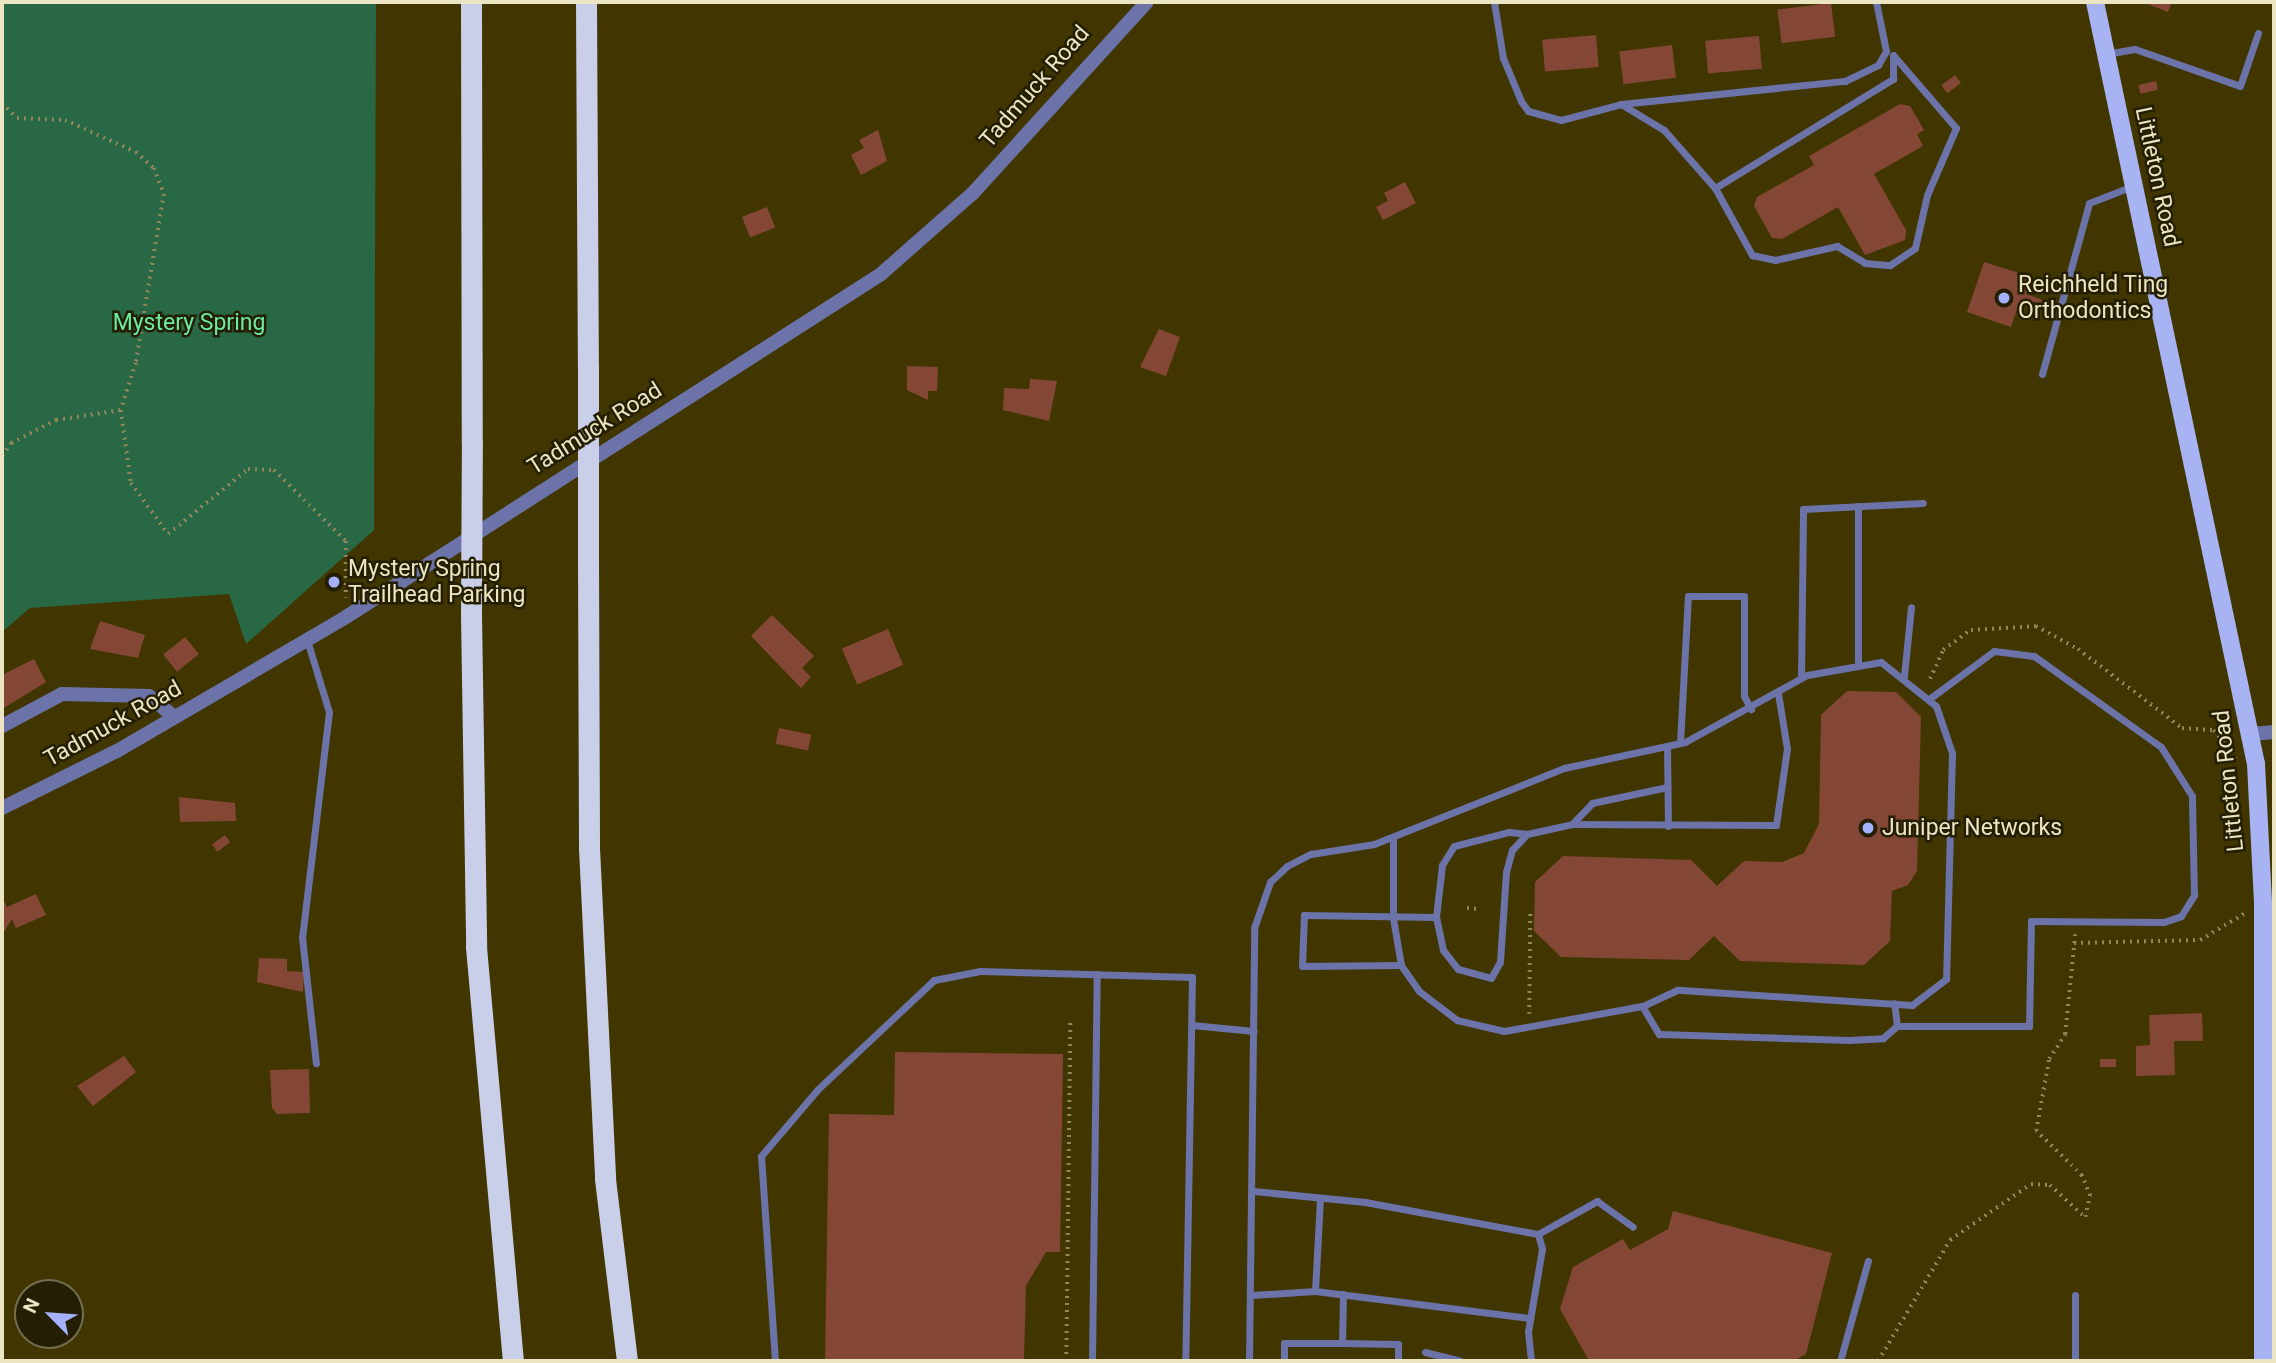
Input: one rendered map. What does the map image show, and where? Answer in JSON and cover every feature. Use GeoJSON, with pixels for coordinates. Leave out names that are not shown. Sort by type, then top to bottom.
{"type":"FeatureCollection","features":[{"type":"Feature","properties":{"kind":"highway"},"geometry":{"type":"LineString","coordinates":[[471,2],[471,615],[476,947],[513,1361]]}},
{"type":"Feature","properties":{"kind":"highway"},"geometry":{"type":"LineString","coordinates":[[586,2],[589,848],[605,1179],[627,1361]]}},
{"type":"Feature","properties":{"kind":"main road","name":"Littleton Road"},"geometry":{"type":"LineString","coordinates":[[2095,2],[2252,734],[2262,859],[2269,1099],[2263,1361]]}},
{"type":"Feature","properties":{"kind":"street","name":"Tadmuck Road"},"geometry":{"type":"LineString","coordinates":[[2,808],[174,717],[346,617],[881,274],[973,193],[1147,2]]}},
{"type":"Feature","properties":{"kind":"street"},"geometry":{"type":"LineString","coordinates":[[2,726],[62,694],[149,696],[174,717]]}},
{"type":"Feature","properties":{"kind":"street"},"geometry":{"type":"LineString","coordinates":[[2252,734],[2274,732]]}},
{"type":"Feature","properties":{"kind":"lane"},"geometry":{"type":"LineString","coordinates":[[1494,2],[1503,58],[1528,111],[1561,120],[1621,104],[1845,80],[1878,65],[1889,53]]}},
{"type":"Feature","properties":{"kind":"lane"},"geometry":{"type":"LineString","coordinates":[[1715,188],[1893,79],[1876,2]]}},
{"type":"Feature","properties":{"kind":"lane"},"geometry":{"type":"LineString","coordinates":[[2106,54],[2135,49],[2241,86],[2258,33]]}},
{"type":"Feature","properties":{"kind":"lane"},"geometry":{"type":"LineString","coordinates":[[1621,104],[1664,130],[1715,188],[1752,255],[1775,260],[1837,246],[1865,263],[1890,265],[1915,248],[1927,195],[1956,128],[1889,53]]}},
{"type":"Feature","properties":{"kind":"lane"},"geometry":{"type":"LineString","coordinates":[[2042,374],[2089,203],[2134,186]]}},
{"type":"Feature","properties":{"kind":"lane"},"geometry":{"type":"LineString","coordinates":[[1801,678],[1803,509],[1923,503]]}},
{"type":"Feature","properties":{"kind":"lane"},"geometry":{"type":"LineString","coordinates":[[1858,506],[1858,663]]}},
{"type":"Feature","properties":{"kind":"lane"},"geometry":{"type":"LineString","coordinates":[[1680,743],[1688,596],[1744,596],[1744,696],[1751,709]]}},
{"type":"Feature","properties":{"kind":"lane"},"geometry":{"type":"LineString","coordinates":[[1905,676],[1911,607]]}},
{"type":"Feature","properties":{"kind":"lane"},"geometry":{"type":"LineString","coordinates":[[307,640],[329,712],[302,937],[316,1063]]}},
{"type":"Feature","properties":{"kind":"lane"},"geometry":{"type":"LineString","coordinates":[[1642,1006],[1659,1034],[1712,1041],[1861,1040],[1883,1038],[1897,1026],[2029,1026],[2031,921],[2164,922],[2181,916],[2194,895],[2192,796],[2161,747],[2034,656],[1994,651],[1929,699]]}},
{"type":"Feature","properties":{"kind":"lane"},"geometry":{"type":"LineString","coordinates":[[1249,1361],[1252,1295],[1254,928],[1270,882],[1311,854],[1393,837],[1564,768],[1680,743],[1751,709],[1801,678],[1858,663],[1881,662],[1905,676],[1929,699],[1952,753],[1946,979],[1912,1004],[1677,990],[1642,1006],[1504,1031],[1457,1020],[1419,991],[1401,965],[1393,918],[1393,837]]}},
{"type":"Feature","properties":{"kind":"lane"},"geometry":{"type":"LineString","coordinates":[[1527,834],[1511,850],[1506,872],[1500,962],[1491,978],[1458,969],[1443,950],[1436,916],[1442,865],[1454,846],[1499,833],[1527,834],[1572,824],[1776,825],[1787,749],[1778,693]]}},
{"type":"Feature","properties":{"kind":"lane"},"geometry":{"type":"LineString","coordinates":[[1667,746],[1668,826]]}},
{"type":"Feature","properties":{"kind":"lane"},"geometry":{"type":"LineString","coordinates":[[1572,824],[1592,803],[1668,787]]}},
{"type":"Feature","properties":{"kind":"lane"},"geometry":{"type":"LineString","coordinates":[[1401,965],[1302,966],[1304,915],[1393,918],[1436,916]]}},
{"type":"Feature","properties":{"kind":"lane"},"geometry":{"type":"LineString","coordinates":[[775,1361],[761,1156],[818,1089],[934,980],[980,971],[1192,977],[1185,1361]]}},
{"type":"Feature","properties":{"kind":"lane"},"geometry":{"type":"LineString","coordinates":[[1092,1361],[1097,974]]}},
{"type":"Feature","properties":{"kind":"lane"},"geometry":{"type":"LineString","coordinates":[[1895,1003],[1897,1026]]}},
{"type":"Feature","properties":{"kind":"lane"},"geometry":{"type":"LineString","coordinates":[[1192,1025],[1254,1031]]}},
{"type":"Feature","properties":{"kind":"lane"},"geometry":{"type":"LineString","coordinates":[[1253,1191],[1510,1224],[1538,1234],[1597,1201],[1633,1227]]}},
{"type":"Feature","properties":{"kind":"lane"},"geometry":{"type":"LineString","coordinates":[[1315,1291],[1320,1198]]}},
{"type":"Feature","properties":{"kind":"lane"},"geometry":{"type":"LineString","coordinates":[[1531,1361],[1530,1318],[1542,1249],[1538,1234]]}},
{"type":"Feature","properties":{"kind":"lane"},"geometry":{"type":"LineString","coordinates":[[1840,1361],[1868,1261]]}},
{"type":"Feature","properties":{"kind":"lane"},"geometry":{"type":"LineString","coordinates":[[1252,1295],[1315,1291],[1530,1318]]}},
{"type":"Feature","properties":{"kind":"lane"},"geometry":{"type":"LineString","coordinates":[[1342,1343],[1343,1294]]}},
{"type":"Feature","properties":{"kind":"lane"},"geometry":{"type":"LineString","coordinates":[[2075,1295],[2075,1361]]}},
{"type":"Feature","properties":{"kind":"lane"},"geometry":{"type":"LineString","coordinates":[[1284,1361],[1284,1343],[1398,1344],[1398,1361]]}},
{"type":"Feature","properties":{"kind":"lane"},"geometry":{"type":"LineString","coordinates":[[1425,1352],[1461,1361]]}},
{"type":"Feature","properties":{"kind":"path"},"geometry":{"type":"LineString","coordinates":[[2,103],[17,118],[65,120],[136,152],[154,168],[164,194],[136,363],[121,410],[131,483],[168,534],[248,469],[274,470],[346,541],[346,617]]}},
{"type":"Feature","properties":{"kind":"path"},"geometry":{"type":"LineString","coordinates":[[2,456],[11,443],[56,421],[121,410]]}},
{"type":"Feature","properties":{"kind":"path"},"geometry":{"type":"LineString","coordinates":[[1930,679],[1943,650],[1971,630],[2036,626],[2078,649],[2187,731],[2214,730],[2239,764]]}},
{"type":"Feature","properties":{"kind":"path"},"geometry":{"type":"LineString","coordinates":[[2074,943],[2200,940],[2251,911],[2250,897]]}},
{"type":"Feature","properties":{"kind":"path"},"geometry":{"type":"LineString","coordinates":[[1466,908],[1480,909]]}},
{"type":"Feature","properties":{"kind":"path"},"geometry":{"type":"LineString","coordinates":[[1530,910],[1530,1026]]}},
{"type":"Feature","properties":{"kind":"path"},"geometry":{"type":"LineString","coordinates":[[1878,1361],[1950,1240],[2031,1184],[2050,1185],[2085,1217],[2090,1196],[2082,1176],[2036,1131],[2049,1059],[2065,1034],[2077,921]]}},
{"type":"Feature","properties":{"kind":"path"},"geometry":{"type":"LineString","coordinates":[[1066,1361],[1070,1022]]}},
{"type":"Feature","properties":{"kind":"green space","name":"Mystery Spring"},"geometry":{"type":"Polygon","coordinates":[[[2,2],[376,2],[374,530],[246,644],[229,594],[30,608],[2,632],[2,2]]]}},
{"type":"Feature","properties":{"kind":"building"},"geometry":{"type":"Polygon","coordinates":[[[2143,2],[2172,2],[2168,12],[2143,2]]]}},
{"type":"Feature","properties":{"kind":"building"},"geometry":{"type":"Polygon","coordinates":[[[1831,3],[1835,37],[1782,43],[1777,10],[1831,3]]]}},
{"type":"Feature","properties":{"kind":"building"},"geometry":{"type":"Polygon","coordinates":[[[1596,35],[1599,67],[1545,72],[1542,40],[1596,35]]]}},
{"type":"Feature","properties":{"kind":"building"},"geometry":{"type":"Polygon","coordinates":[[[1759,36],[1762,69],[1708,74],[1705,41],[1759,36]]]}},
{"type":"Feature","properties":{"kind":"building"},"geometry":{"type":"Polygon","coordinates":[[[1672,45],[1676,78],[1623,84],[1619,51],[1672,45]]]}},
{"type":"Feature","properties":{"kind":"building"},"geometry":{"type":"Polygon","coordinates":[[[1955,75],[1961,83],[1947,93],[1941,85],[1955,75]]]}},
{"type":"Feature","properties":{"kind":"building"},"geometry":{"type":"Polygon","coordinates":[[[2156,81],[2158,90],[2140,94],[2138,85],[2156,81]]]}},
{"type":"Feature","properties":{"kind":"building"},"geometry":{"type":"Polygon","coordinates":[[[1900,104],[1910,106],[1924,130],[1917,134],[1923,146],[1874,174],[1906,230],[1905,240],[1865,255],[1838,207],[1782,239],[1772,238],[1754,206],[1757,197],[1814,165],[1809,156],[1900,104]]]}},
{"type":"Feature","properties":{"kind":"building"},"geometry":{"type":"Polygon","coordinates":[[[878,130],[887,161],[861,175],[851,155],[864,148],[859,140],[878,130]]]}},
{"type":"Feature","properties":{"kind":"building"},"geometry":{"type":"Polygon","coordinates":[[[1405,182],[1416,203],[1383,220],[1376,207],[1388,201],[1384,193],[1405,182]]]}},
{"type":"Feature","properties":{"kind":"building"},"geometry":{"type":"Polygon","coordinates":[[[767,207],[775,227],[750,238],[742,217],[767,207]]]}},
{"type":"Feature","properties":{"kind":"building","name":"Reichheld Ting Orthodontics"},"geometry":{"type":"Polygon","coordinates":[[[1984,262],[2032,277],[2026,294],[2051,303],[2048,311],[2020,301],[2011,327],[1967,312],[1984,262]]]}},
{"type":"Feature","properties":{"kind":"building"},"geometry":{"type":"Polygon","coordinates":[[[1159,329],[1180,337],[1166,376],[1140,367],[1159,329]]]}},
{"type":"Feature","properties":{"kind":"building"},"geometry":{"type":"Polygon","coordinates":[[[907,366],[938,367],[937,391],[928,391],[928,400],[907,390],[907,366]]]}},
{"type":"Feature","properties":{"kind":"building"},"geometry":{"type":"Polygon","coordinates":[[[1030,379],[1057,381],[1049,421],[1003,410],[1004,388],[1029,389],[1030,379]]]}},
{"type":"Feature","properties":{"kind":"building"},"geometry":{"type":"Polygon","coordinates":[[[772,615],[814,656],[802,668],[811,677],[801,688],[751,636],[772,615]]]}},
{"type":"Feature","properties":{"kind":"building"},"geometry":{"type":"Polygon","coordinates":[[[100,621],[145,635],[138,658],[90,649],[100,621]]]}},
{"type":"Feature","properties":{"kind":"building"},"geometry":{"type":"Polygon","coordinates":[[[888,629],[903,665],[857,684],[842,649],[888,629]]]}},
{"type":"Feature","properties":{"kind":"building"},"geometry":{"type":"Polygon","coordinates":[[[185,637],[199,654],[177,672],[163,655],[185,637]]]}},
{"type":"Feature","properties":{"kind":"building"},"geometry":{"type":"Polygon","coordinates":[[[34,659],[46,682],[4,708],[2,675],[34,659]]]}},
{"type":"Feature","properties":{"kind":"building","name":"Juniper Networks"},"geometry":{"type":"Polygon","coordinates":[[[1847,691],[1896,692],[1921,717],[1917,871],[1908,885],[1892,891],[1890,941],[1864,965],[1740,961],[1714,936],[1689,960],[1561,957],[1534,931],[1535,882],[1563,856],[1691,860],[1717,886],[1744,861],[1782,862],[1804,853],[1819,824],[1821,715],[1847,691]]]}},
{"type":"Feature","properties":{"kind":"building"},"geometry":{"type":"Polygon","coordinates":[[[779,728],[811,735],[808,751],[776,744],[779,728]]]}},
{"type":"Feature","properties":{"kind":"building"},"geometry":{"type":"Polygon","coordinates":[[[179,797],[235,803],[236,821],[180,822],[179,797]]]}},
{"type":"Feature","properties":{"kind":"building"},"geometry":{"type":"Polygon","coordinates":[[[225,835],[230,842],[217,852],[212,844],[225,835]]]}},
{"type":"Feature","properties":{"kind":"building"},"geometry":{"type":"Polygon","coordinates":[[[36,894],[46,915],[16,928],[12,919],[2,935],[2,896],[7,907],[36,894]]]}},
{"type":"Feature","properties":{"kind":"building"},"geometry":{"type":"Polygon","coordinates":[[[259,958],[287,959],[287,971],[304,972],[303,992],[257,982],[259,958]]]}},
{"type":"Feature","properties":{"kind":"building"},"geometry":{"type":"Polygon","coordinates":[[[2202,1013],[2203,1041],[2174,1041],[2175,1075],[2136,1076],[2136,1046],[2150,1045],[2149,1015],[2202,1013]]]}},
{"type":"Feature","properties":{"kind":"building"},"geometry":{"type":"Polygon","coordinates":[[[895,1052],[1063,1054],[1060,1252],[1046,1252],[1026,1286],[1024,1361],[825,1361],[829,1114],[894,1115],[895,1052]]]}},
{"type":"Feature","properties":{"kind":"building"},"geometry":{"type":"Polygon","coordinates":[[[124,1056],[136,1072],[93,1106],[77,1086],[124,1056]]]}},
{"type":"Feature","properties":{"kind":"building"},"geometry":{"type":"Polygon","coordinates":[[[2100,1059],[2116,1059],[2116,1067],[2100,1067],[2100,1059]]]}},
{"type":"Feature","properties":{"kind":"building"},"geometry":{"type":"Polygon","coordinates":[[[309,1069],[310,1113],[277,1114],[272,1108],[270,1070],[309,1069]]]}},
{"type":"Feature","properties":{"kind":"building"},"geometry":{"type":"Polygon","coordinates":[[[1673,1211],[1832,1253],[1806,1354],[1793,1361],[1588,1359],[1560,1309],[1573,1267],[1623,1239],[1630,1250],[1668,1229],[1673,1211]]]}},
{"type":"Feature","properties":{"kind":"place","name":"Reichheld Ting Orthodontics"},"geometry":{"type":"Point","coordinates":[2004,298]}},
{"type":"Feature","properties":{"kind":"place","name":"Mystery Spring Trailhead Parking"},"geometry":{"type":"Point","coordinates":[334,582]}},
{"type":"Feature","properties":{"kind":"place","name":"Juniper Networks"},"geometry":{"type":"Point","coordinates":[1868,828]}}]}
